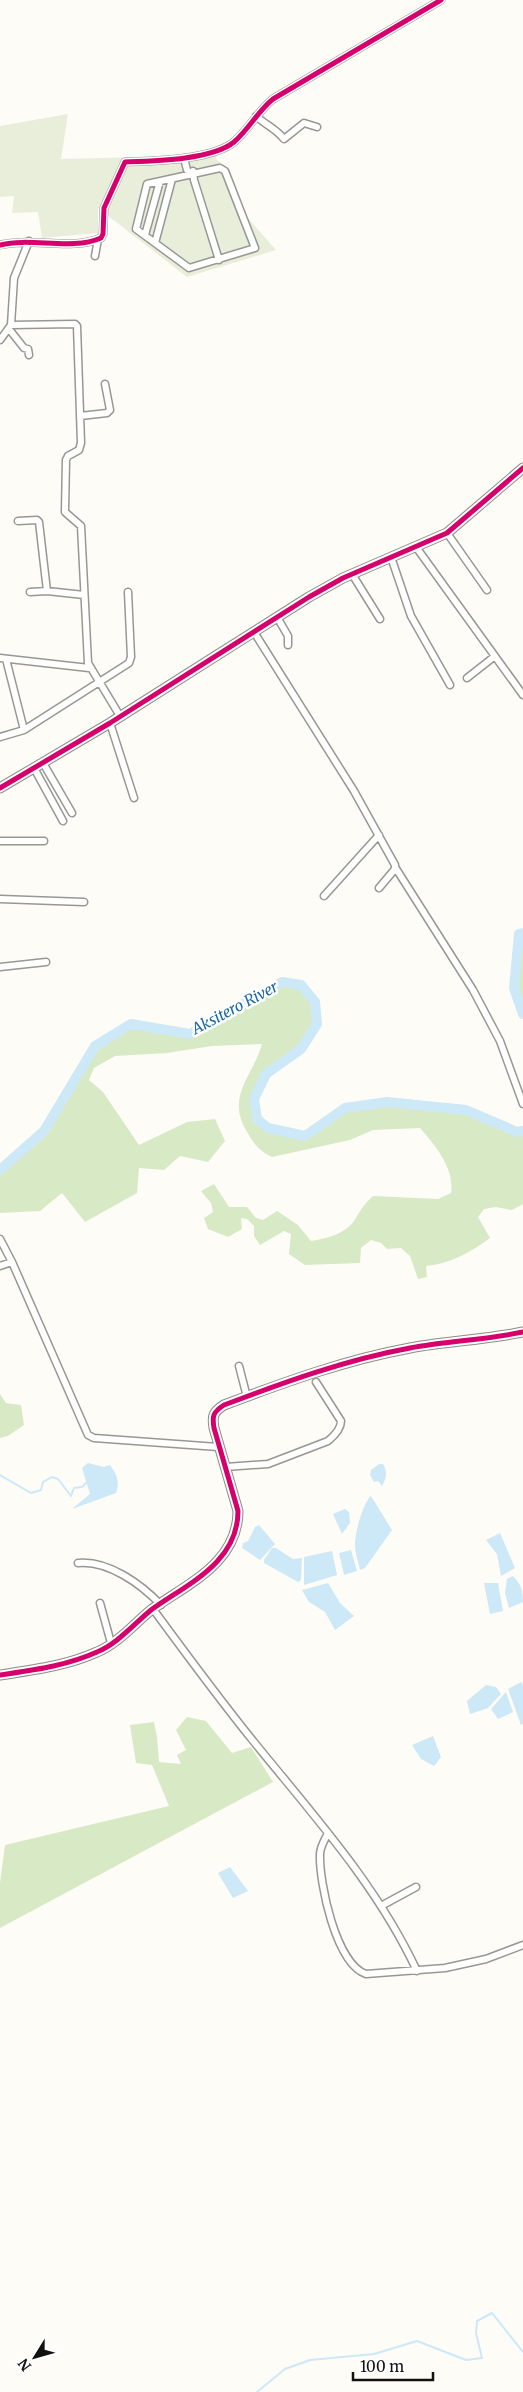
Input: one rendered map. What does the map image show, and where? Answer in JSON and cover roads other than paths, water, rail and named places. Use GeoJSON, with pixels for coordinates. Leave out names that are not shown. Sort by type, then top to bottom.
{"type":"FeatureCollection","features":[{"type":"Feature","properties":{"kind":"street"},"geometry":{"type":"LineString","coordinates":[[95,256],[98,239],[103,234],[104,208],[125,162],[187,158],[225,147],[234,142],[264,107],[290,88],[441,0]]}},
{"type":"Feature","properties":{"kind":"street"},"geometry":{"type":"LineString","coordinates":[[256,116],[268,126],[276,129],[284,139],[304,123],[317,127]]}},
{"type":"Feature","properties":{"kind":"street"},"geometry":{"type":"LineString","coordinates":[[187,158],[219,260]]}},
{"type":"Feature","properties":{"kind":"street"},"geometry":{"type":"LineString","coordinates":[[220,168],[225,171],[239,211],[246,221],[255,247],[189,268],[135,228],[147,184],[191,173],[220,168]]}},
{"type":"Feature","properties":{"kind":"street"},"geometry":{"type":"LineString","coordinates":[[155,243],[172,179]]}},
{"type":"Feature","properties":{"kind":"street"},"geometry":{"type":"LineString","coordinates":[[145,235],[160,181]]}},
{"type":"Feature","properties":{"kind":"street"},"geometry":{"type":"LineString","coordinates":[[0,245],[30,241],[50,245],[98,239]]}},
{"type":"Feature","properties":{"kind":"street"},"geometry":{"type":"LineString","coordinates":[[0,340],[10,327],[14,278],[30,241]]}},
{"type":"Feature","properties":{"kind":"street"},"geometry":{"type":"LineString","coordinates":[[10,327],[76,325],[79,345],[78,379],[81,443],[79,450],[67,457],[64,486],[65,512],[80,526],[89,668],[120,716]]}},
{"type":"Feature","properties":{"kind":"street"},"geometry":{"type":"LineString","coordinates":[[10,327],[24,348],[28,349],[29,354]]}},
{"type":"Feature","properties":{"kind":"street"},"geometry":{"type":"LineString","coordinates":[[80,416],[104,413],[110,410],[105,384]]}},
{"type":"Feature","properties":{"kind":"street"},"geometry":{"type":"LineString","coordinates":[[0,788],[110,723],[309,596],[352,574],[447,533],[523,468]]}},
{"type":"Feature","properties":{"kind":"street"},"geometry":{"type":"LineString","coordinates":[[18,521],[37,520],[39,522],[47,591]]}},
{"type":"Feature","properties":{"kind":"street"},"geometry":{"type":"LineString","coordinates":[[447,533],[487,590]]}},
{"type":"Feature","properties":{"kind":"street"},"geometry":{"type":"LineString","coordinates":[[416,547],[523,695]]}},
{"type":"Feature","properties":{"kind":"street"},"geometry":{"type":"LineString","coordinates":[[391,557],[411,616],[450,685]]}},
{"type":"Feature","properties":{"kind":"street"},"geometry":{"type":"LineString","coordinates":[[352,574],[380,619]]}},
{"type":"Feature","properties":{"kind":"street"},"geometry":{"type":"LineString","coordinates":[[30,592],[47,591],[84,595]]}},
{"type":"Feature","properties":{"kind":"street"},"geometry":{"type":"LineString","coordinates":[[0,737],[24,730],[130,661],[128,592]]}},
{"type":"Feature","properties":{"kind":"street"},"geometry":{"type":"LineString","coordinates":[[277,617],[288,636],[288,645]]}},
{"type":"Feature","properties":{"kind":"street"},"geometry":{"type":"LineString","coordinates":[[254,632],[334,758],[395,867],[473,990],[500,1041],[523,1104]]}},
{"type":"Feature","properties":{"kind":"street"},"geometry":{"type":"LineString","coordinates":[[468,678],[495,656]]}},
{"type":"Feature","properties":{"kind":"street"},"geometry":{"type":"LineString","coordinates":[[24,730],[3,659],[89,668]]}},
{"type":"Feature","properties":{"kind":"street"},"geometry":{"type":"LineString","coordinates":[[110,723],[134,798]]}},
{"type":"Feature","properties":{"kind":"street"},"geometry":{"type":"LineString","coordinates":[[43,763],[72,813]]}},
{"type":"Feature","properties":{"kind":"street"},"geometry":{"type":"LineString","coordinates":[[34,768],[63,821]]}},
{"type":"Feature","properties":{"kind":"street"},"geometry":{"type":"LineString","coordinates":[[324,896],[378,835]]}},
{"type":"Feature","properties":{"kind":"street"},"geometry":{"type":"LineString","coordinates":[[0,841],[44,841]]}},
{"type":"Feature","properties":{"kind":"street"},"geometry":{"type":"LineString","coordinates":[[379,888],[395,867]]}},
{"type":"Feature","properties":{"kind":"street"},"geometry":{"type":"LineString","coordinates":[[0,899],[84,902]]}},
{"type":"Feature","properties":{"kind":"street"},"geometry":{"type":"LineString","coordinates":[[0,967],[46,962]]}},
{"type":"Feature","properties":{"kind":"street"},"geometry":{"type":"LineString","coordinates":[[0,1240],[12,1262],[88,1435],[94,1438],[218,1446]]}},
{"type":"Feature","properties":{"kind":"street"},"geometry":{"type":"LineString","coordinates":[[0,1266],[12,1262]]}},
{"type":"Feature","properties":{"kind":"street"},"geometry":{"type":"LineString","coordinates":[[0,1675],[58,1666],[100,1651],[213,1566],[223,1556],[234,1536],[238,1523],[238,1511],[218,1446],[212,1417],[215,1411],[306,1374],[351,1361],[411,1348],[487,1340],[523,1332]]}},
{"type":"Feature","properties":{"kind":"street"},"geometry":{"type":"LineString","coordinates":[[239,1366],[247,1397]]}},
{"type":"Feature","properties":{"kind":"street"},"geometry":{"type":"LineString","coordinates":[[226,1467],[268,1464],[328,1440],[334,1435],[340,1427],[341,1421],[316,1382]]}},
{"type":"Feature","properties":{"kind":"street"},"geometry":{"type":"LineString","coordinates":[[78,1563],[91,1563],[110,1570],[137,1584],[157,1607],[221,1702],[328,1832],[381,1906],[406,1946],[417,1971]]}},
{"type":"Feature","properties":{"kind":"street"},"geometry":{"type":"LineString","coordinates":[[100,1603],[111,1643]]}},
{"type":"Feature","properties":{"kind":"street"},"geometry":{"type":"LineString","coordinates":[[328,1832],[320,1853],[321,1868],[334,1928],[345,1956],[358,1971],[366,1974],[417,1971],[486,1959],[523,1945]]}},
{"type":"Feature","properties":{"kind":"street"},"geometry":{"type":"LineString","coordinates":[[381,1906],[416,1887]]}},
{"type":"Feature","properties":{"kind":"water"},"geometry":{"type":"Polygon","coordinates":[[[88,1463],[104,1467],[110,1465],[117,1478],[116,1493],[72,1509],[90,1494],[82,1468],[88,1463]]]}},
{"type":"Feature","properties":{"kind":"water"},"geometry":{"type":"Polygon","coordinates":[[[379,1464],[383,1464],[386,1473],[382,1486],[378,1481],[374,1482],[370,1475],[371,1470],[379,1464]]]}},
{"type":"Feature","properties":{"kind":"water"},"geometry":{"type":"Polygon","coordinates":[[[371,1496],[392,1530],[365,1568],[360,1570],[355,1541],[362,1512],[371,1496]]]}},
{"type":"Feature","properties":{"kind":"water"},"geometry":{"type":"Polygon","coordinates":[[[345,1509],[349,1512],[350,1523],[342,1534],[333,1514],[345,1509]]]}},
{"type":"Feature","properties":{"kind":"water"},"geometry":{"type":"Polygon","coordinates":[[[259,1525],[275,1544],[260,1560],[242,1548],[243,1543],[248,1541],[255,1527],[259,1525]]]}},
{"type":"Feature","properties":{"kind":"water"},"geometry":{"type":"Polygon","coordinates":[[[500,1533],[515,1568],[501,1576],[497,1554],[486,1540],[500,1533]]]}},
{"type":"Feature","properties":{"kind":"water"},"geometry":{"type":"Polygon","coordinates":[[[272,1548],[276,1548],[293,1559],[302,1558],[301,1580],[298,1582],[264,1563],[272,1548]]]}},
{"type":"Feature","properties":{"kind":"water"},"geometry":{"type":"Polygon","coordinates":[[[351,1550],[357,1571],[344,1575],[339,1553],[351,1550]]]}},
{"type":"Feature","properties":{"kind":"water"},"geometry":{"type":"Polygon","coordinates":[[[332,1551],[337,1575],[304,1585],[304,1557],[332,1551]]]}},
{"type":"Feature","properties":{"kind":"water"},"geometry":{"type":"Polygon","coordinates":[[[513,1576],[521,1588],[523,1602],[509,1608],[505,1593],[507,1579],[513,1576]]]}},
{"type":"Feature","properties":{"kind":"water"},"geometry":{"type":"Polygon","coordinates":[[[328,1583],[340,1603],[354,1616],[335,1630],[325,1612],[309,1602],[302,1590],[328,1583]]]}},
{"type":"Feature","properties":{"kind":"water"},"geometry":{"type":"Polygon","coordinates":[[[484,1583],[498,1583],[503,1611],[490,1614],[484,1583]]]}},
{"type":"Feature","properties":{"kind":"water"},"geometry":{"type":"Polygon","coordinates":[[[521,1682],[523,1685],[523,1724],[521,1725],[508,1689],[521,1682]]]}},
{"type":"Feature","properties":{"kind":"water"},"geometry":{"type":"Polygon","coordinates":[[[486,1685],[496,1687],[501,1694],[488,1708],[470,1714],[467,1701],[486,1685]]]}},
{"type":"Feature","properties":{"kind":"water"},"geometry":{"type":"Polygon","coordinates":[[[506,1692],[513,1712],[498,1719],[491,1709],[506,1692]]]}},
{"type":"Feature","properties":{"kind":"water"},"geometry":{"type":"Polygon","coordinates":[[[433,1736],[441,1757],[434,1766],[421,1759],[412,1745],[433,1736]]]}},
{"type":"Feature","properties":{"kind":"water"},"geometry":{"type":"Polygon","coordinates":[[[230,1867],[248,1891],[233,1898],[218,1873],[230,1867]]]}},
{"type":"Feature","properties":{"kind":"waterway","name":"Aksitero River"},"geometry":{"type":"LineString","coordinates":[[523,933],[519,934],[514,988],[523,1014]]}},
{"type":"Feature","properties":{"kind":"waterway","name":"Aksitero River"},"geometry":{"type":"LineString","coordinates":[[0,1170],[44,1131],[95,1046],[131,1024],[190,1034],[282,982],[301,985],[315,1002],[317,1024],[301,1049],[266,1074],[254,1099],[257,1119],[268,1128],[305,1136],[345,1108],[387,1102],[466,1110],[517,1132],[523,1131]]}},
{"type":"Feature","properties":{"kind":"waterway"},"geometry":{"type":"LineString","coordinates":[[0,1475],[31,1493],[41,1490],[43,1482],[52,1477],[58,1479],[71,1496],[74,1488],[82,1487],[88,1481]]}},
{"type":"Feature","properties":{"kind":"waterway"},"geometry":{"type":"LineString","coordinates":[[257,2392],[285,2369],[310,2360],[374,2354],[417,2341],[466,2360],[482,2358],[476,2333],[477,2321],[492,2313],[523,2352]]}}]}
